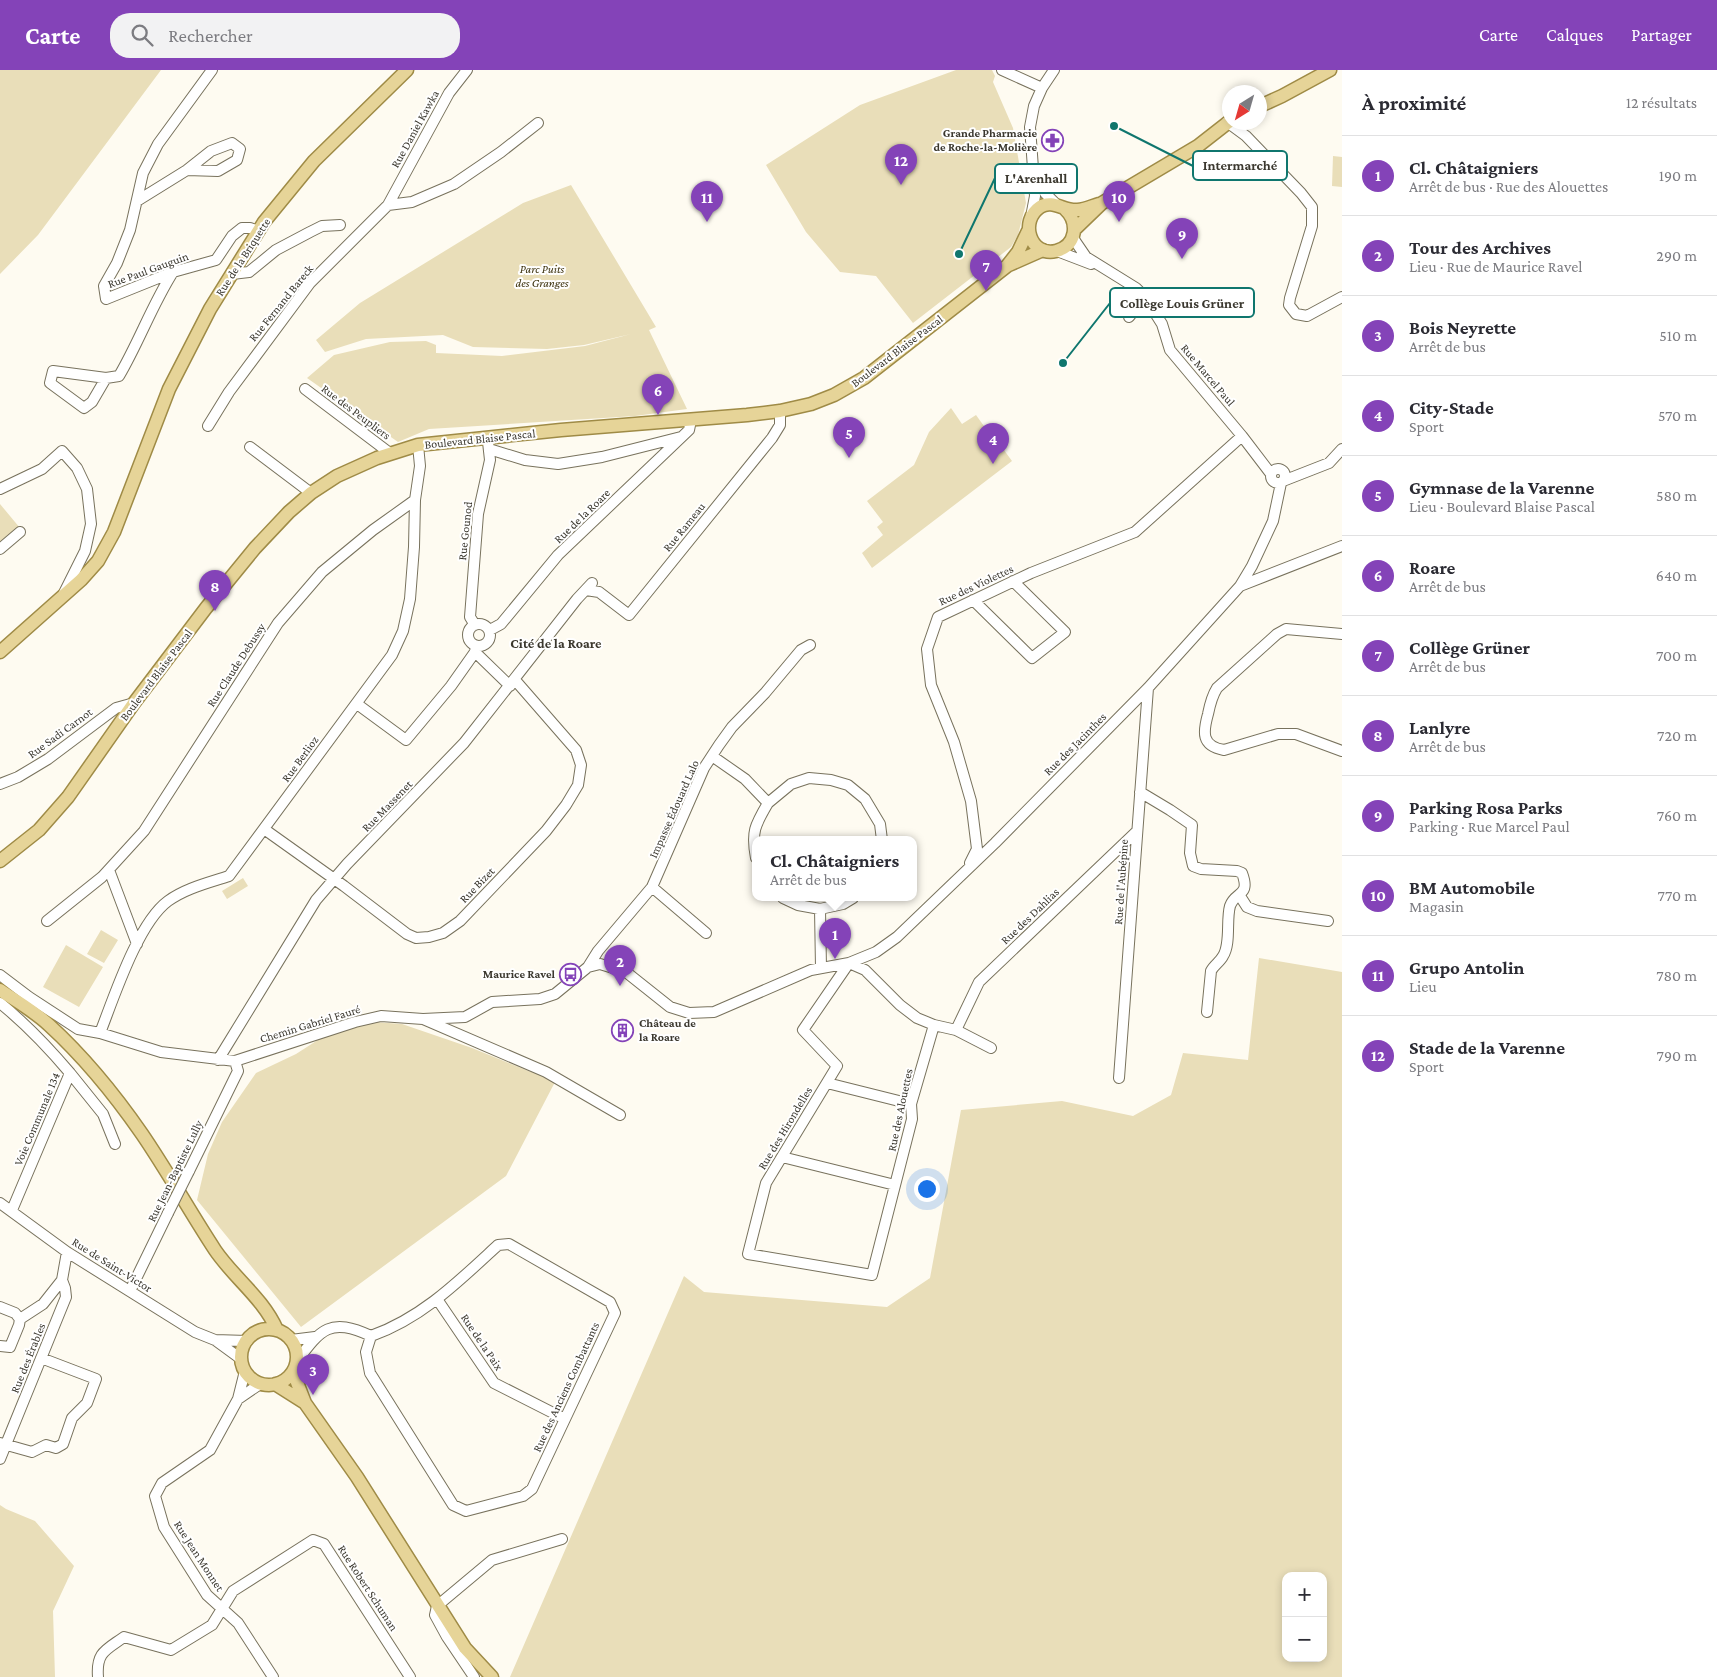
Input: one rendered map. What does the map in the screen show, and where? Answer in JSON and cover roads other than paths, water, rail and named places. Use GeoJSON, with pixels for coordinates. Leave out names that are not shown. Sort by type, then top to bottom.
{"type":"FeatureCollection","features":[{"type":"Feature","properties":{"kind":"main road","name":"Rue de la Briquette"},"geometry":{"type":"LineString","coordinates":[[0,652],[81,580],[98,561],[114,532],[169,389],[210,309],[259,231],[314,161],[406,70]]}},
{"type":"Feature","properties":{"kind":"main road"},"geometry":{"type":"LineString","coordinates":[[1267,103],[1330,70]]}},
{"type":"Feature","properties":{"kind":"main road"},"geometry":{"type":"LineString","coordinates":[[1102,203],[1074,233],[1068,244],[1057,251],[1044,250],[1033,242],[1028,232],[1031,216],[1044,205],[1077,210],[1102,203],[1198,146],[1222,127]]}},
{"type":"Feature","properties":{"kind":"main road"},"geometry":{"type":"LineString","coordinates":[[1061,207],[1074,220],[1074,233]]}},
{"type":"Feature","properties":{"kind":"main road","name":"Boulevard Blaise Pascal"},"geometry":{"type":"LineString","coordinates":[[0,861],[39,830],[68,797],[134,703],[206,608],[256,548],[289,512],[311,493],[337,476],[377,458],[418,445],[489,444],[561,430],[780,411],[811,404],[834,395],[864,378],[1007,266],[1018,252],[1028,232]]}},
{"type":"Feature","properties":{"kind":"main road","name":"Boulevard Blaise Pascal"},"geometry":{"type":"LineString","coordinates":[[1007,266],[1044,250]]}},
{"type":"Feature","properties":{"kind":"main road"},"geometry":{"type":"LineString","coordinates":[[0,984],[19,1002]]}},
{"type":"Feature","properties":{"kind":"main road"},"geometry":{"type":"LineString","coordinates":[[0,990],[48,1024],[113,1095],[143,1135],[216,1252],[271,1317],[277,1330]]}},
{"type":"Feature","properties":{"kind":"main road"},"geometry":{"type":"LineString","coordinates":[[260,1303],[261,1317],[242,1351],[243,1365],[252,1380],[260,1384],[275,1384],[287,1379],[295,1366]]}},
{"type":"Feature","properties":{"kind":"main road"},"geometry":{"type":"LineString","coordinates":[[251,1337],[268,1330],[277,1330],[284,1334],[295,1347],[295,1366],[305,1403],[362,1484],[465,1648],[492,1677]]}},
{"type":"Feature","properties":{"kind":"main road"},"geometry":{"type":"LineString","coordinates":[[275,1384],[305,1403]]}},
{"type":"Feature","properties":{"kind":"street","name":"Rue Paul Gauguin"},"geometry":{"type":"LineString","coordinates":[[212,70],[158,144],[143,173],[130,230],[117,263],[104,286],[106,299],[173,272],[216,260],[232,236],[242,228],[259,231]]}},
{"type":"Feature","properties":{"kind":"street","name":"Rue Daniel Kawka"},"geometry":{"type":"LineString","coordinates":[[388,203],[449,94],[467,70]]}},
{"type":"Feature","properties":{"kind":"street"},"geometry":{"type":"LineString","coordinates":[[1002,70],[1042,88]]}},
{"type":"Feature","properties":{"kind":"street"},"geometry":{"type":"LineString","coordinates":[[1031,216],[1035,196],[1030,127],[1034,106],[1042,88],[1053,72]]}},
{"type":"Feature","properties":{"kind":"street"},"geometry":{"type":"LineString","coordinates":[[388,203],[412,202],[454,184],[502,152],[538,123]]}},
{"type":"Feature","properties":{"kind":"street"},"geometry":{"type":"LineString","coordinates":[[1239,130],[1301,193],[1312,207],[1312,226],[1289,305],[1296,314],[1306,316],[1342,297]]}},
{"type":"Feature","properties":{"kind":"street"},"geometry":{"type":"LineString","coordinates":[[137,201],[187,170],[211,151],[232,143],[240,149],[237,160],[218,170],[187,170]]}},
{"type":"Feature","properties":{"kind":"street"},"geometry":{"type":"LineString","coordinates":[[1034,171],[1045,193],[1061,207]]}},
{"type":"Feature","properties":{"kind":"street","name":"Rue Fernand Bareck"},"geometry":{"type":"LineString","coordinates":[[208,426],[229,392],[310,283],[388,203]]}},
{"type":"Feature","properties":{"kind":"street"},"geometry":{"type":"LineString","coordinates":[[232,274],[249,272],[276,250],[322,226],[340,225]]}},
{"type":"Feature","properties":{"kind":"street","name":"Rue Marcel Paul"},"geometry":{"type":"LineString","coordinates":[[1074,233],[1086,257],[1136,288],[1145,297],[1162,324],[1170,350],[1261,460],[1278,476],[1308,471],[1329,463],[1342,449]]}},
{"type":"Feature","properties":{"kind":"street","name":"Rue Marcel Paul"},"geometry":{"type":"LineString","coordinates":[[1057,251],[1087,264],[1097,265]]}},
{"type":"Feature","properties":{"kind":"street"},"geometry":{"type":"LineString","coordinates":[[106,378],[92,402],[84,408],[50,383],[53,371],[106,378],[119,376],[134,350],[164,285],[173,272]]}},
{"type":"Feature","properties":{"kind":"street"},"geometry":{"type":"LineString","coordinates":[[1129,317],[1145,297]]}},
{"type":"Feature","properties":{"kind":"street","name":"Rue des Peupliers"},"geometry":{"type":"LineString","coordinates":[[306,390],[391,454]]}},
{"type":"Feature","properties":{"kind":"street","name":"Rue Rameau"},"geometry":{"type":"LineString","coordinates":[[589,586],[629,614],[772,438],[780,425],[780,411]]}},
{"type":"Feature","properties":{"kind":"street","name":"Rue de la Roare"},"geometry":{"type":"LineString","coordinates":[[356,704],[406,740],[451,686],[475,649],[486,644],[490,639],[490,630],[501,624],[558,555],[689,430],[691,420]]}},
{"type":"Feature","properties":{"kind":"street","name":"Boulevard Blaise Pascal"},"geometry":{"type":"LineString","coordinates":[[489,444],[525,460],[558,464],[602,457],[682,436]]}},
{"type":"Feature","properties":{"kind":"street","name":"Rue des Violettes"},"geometry":{"type":"LineString","coordinates":[[968,869],[977,849],[971,801],[954,742],[931,685],[927,649],[938,616],[1013,581],[1135,532],[1242,436]]}},
{"type":"Feature","properties":{"kind":"street","name":"Rue Gounod"},"geometry":{"type":"LineString","coordinates":[[475,625],[470,617],[478,514],[490,460],[489,444]]}},
{"type":"Feature","properties":{"kind":"street","name":"Rue Berlioz"},"geometry":{"type":"LineString","coordinates":[[100,1033],[123,973],[152,915],[168,901],[190,889],[229,876],[392,655],[403,630],[410,598],[415,500],[420,466],[418,445]]}},
{"type":"Feature","properties":{"kind":"street"},"geometry":{"type":"LineString","coordinates":[[250,447],[311,493]]}},
{"type":"Feature","properties":{"kind":"street"},"geometry":{"type":"LineString","coordinates":[[0,489],[42,469],[62,451],[77,468],[87,489],[91,524],[85,551],[63,595]]}},
{"type":"Feature","properties":{"kind":"street","name":"Rue des Jacinthes"},"geometry":{"type":"LineString","coordinates":[[588,967],[600,964],[626,972],[670,1007],[689,1013],[714,1012],[811,970],[848,963],[876,952],[897,937],[968,869],[1148,688],[1240,586],[1252,566],[1273,521],[1278,476]]}},
{"type":"Feature","properties":{"kind":"street","name":"Rue Claude Debussy"},"geometry":{"type":"LineString","coordinates":[[47,921],[109,870],[144,831],[278,623],[322,572],[373,530],[415,500]]}},
{"type":"Feature","properties":{"kind":"street"},"geometry":{"type":"LineString","coordinates":[[0,549],[20,532]]}},
{"type":"Feature","properties":{"kind":"street"},"geometry":{"type":"LineString","coordinates":[[1240,586],[1342,546]]}},
{"type":"Feature","properties":{"kind":"street"},"geometry":{"type":"LineString","coordinates":[[973,600],[1032,658],[1065,632],[1013,581]]}},
{"type":"Feature","properties":{"kind":"street","name":"Rue Massenet"},"geometry":{"type":"LineString","coordinates":[[218,1060],[316,900],[333,879],[464,743],[589,586]]}},
{"type":"Feature","properties":{"kind":"street"},"geometry":{"type":"LineString","coordinates":[[475,649],[469,639],[468,633],[471,628],[475,625],[483,624],[490,630]]}},
{"type":"Feature","properties":{"kind":"street"},"geometry":{"type":"LineString","coordinates":[[1342,634],[1286,629],[1277,634],[1217,688],[1212,697],[1203,732],[1207,742],[1214,748],[1224,750],[1278,734],[1296,734],[1342,751]]}},
{"type":"Feature","properties":{"kind":"street","name":"Impasse Édouard Lalo"},"geometry":{"type":"LineString","coordinates":[[422,1019],[465,1017],[492,1002],[540,999],[555,994],[588,967],[598,951],[652,887],[704,768],[712,756],[732,727],[765,693],[801,650],[810,645]]}},
{"type":"Feature","properties":{"kind":"street","name":"Rue Bizet"},"geometry":{"type":"LineString","coordinates":[[264,830],[406,934],[416,938],[429,938],[443,934],[460,921],[546,831],[566,805],[578,784],[581,765],[576,750],[512,683],[475,649]]}},
{"type":"Feature","properties":{"kind":"street","name":"Rue de l'Aubépine"},"geometry":{"type":"LineString","coordinates":[[1119,1078],[1148,688]]}},
{"type":"Feature","properties":{"kind":"street","name":"Rue Sadi Carnot"},"geometry":{"type":"LineString","coordinates":[[0,784],[18,777],[48,760],[116,708],[134,703]]}},
{"type":"Feature","properties":{"kind":"street"},"geometry":{"type":"LineString","coordinates":[[712,756],[745,779],[768,803]]}},
{"type":"Feature","properties":{"kind":"street"},"geometry":{"type":"LineString","coordinates":[[754,836],[757,821],[768,803],[791,784],[809,778],[831,780],[848,785],[865,799],[880,824],[882,836]]}},
{"type":"Feature","properties":{"kind":"street"},"geometry":{"type":"LineString","coordinates":[[1140,792],[1176,813],[1192,825],[1190,853],[1193,866],[1201,869],[1237,871],[1242,873],[1245,880],[1244,890],[1230,906],[1226,948],[1223,957],[1210,971],[1207,1012]]}},
{"type":"Feature","properties":{"kind":"street","name":"Rue des Dahlias"},"geometry":{"type":"LineString","coordinates":[[956,1030],[979,982],[1137,831]]}},
{"type":"Feature","properties":{"kind":"street"},"geometry":{"type":"LineString","coordinates":[[109,870],[137,944]]}},
{"type":"Feature","properties":{"kind":"street"},"geometry":{"type":"LineString","coordinates":[[652,887],[706,933]]}},
{"type":"Feature","properties":{"kind":"street"},"geometry":{"type":"LineString","coordinates":[[1240,896],[1247,907],[1256,912],[1328,921]]}},
{"type":"Feature","properties":{"kind":"street"},"geometry":{"type":"LineString","coordinates":[[789,901],[798,905],[820,909],[843,904],[848,901]]}},
{"type":"Feature","properties":{"kind":"street"},"geometry":{"type":"LineString","coordinates":[[820,909],[821,968]]}},
{"type":"Feature","properties":{"kind":"street"},"geometry":{"type":"LineString","coordinates":[[848,963],[864,970],[900,1005],[917,1018],[934,1025],[956,1030],[992,1048]]}},
{"type":"Feature","properties":{"kind":"street","name":"Rue des Hirondelles"},"geometry":{"type":"LineString","coordinates":[[848,963],[803,1030],[837,1066],[766,1183],[748,1254],[872,1274]]}},
{"type":"Feature","properties":{"kind":"street","name":"Chemin Gabriel Fauré"},"geometry":{"type":"LineString","coordinates":[[0,975],[29,998],[78,1028],[161,1052],[218,1060],[235,1061],[354,1022],[381,1016],[422,1019],[546,1072],[620,1115]]}},
{"type":"Feature","properties":{"kind":"street","name":"Voie Communale 134"},"geometry":{"type":"LineString","coordinates":[[0,1003],[46,1044],[70,1072],[12,1210]]}},
{"type":"Feature","properties":{"kind":"street","name":"Rue des Alouettes"},"geometry":{"type":"LineString","coordinates":[[872,1274],[912,1119],[911,1104],[934,1025]]}},
{"type":"Feature","properties":{"kind":"street","name":"Rue Jean-Baptiste Lully"},"geometry":{"type":"LineString","coordinates":[[130,1291],[238,1072],[235,1061]]}},
{"type":"Feature","properties":{"kind":"street"},"geometry":{"type":"LineString","coordinates":[[70,1072],[103,1114],[115,1144]]}},
{"type":"Feature","properties":{"kind":"street"},"geometry":{"type":"LineString","coordinates":[[827,1084],[911,1104]]}},
{"type":"Feature","properties":{"kind":"street"},"geometry":{"type":"LineString","coordinates":[[782,1157],[895,1185]]}},
{"type":"Feature","properties":{"kind":"street","name":"Rue de Saint-Victor"},"geometry":{"type":"LineString","coordinates":[[0,1203],[67,1252],[195,1332],[215,1340],[243,1365]]}},
{"type":"Feature","properties":{"kind":"street","name":"Rue des Anciens Combattants"},"geometry":{"type":"LineString","coordinates":[[509,1244],[610,1302],[615,1313],[532,1489],[523,1496],[466,1511],[453,1504],[370,1373],[366,1352],[371,1336],[388,1330],[438,1300],[498,1245],[509,1244]]}},
{"type":"Feature","properties":{"kind":"street"},"geometry":{"type":"LineString","coordinates":[[0,1346],[10,1347],[20,1319],[44,1304],[62,1280],[67,1252]]}},
{"type":"Feature","properties":{"kind":"street","name":"Rue des Érables"},"geometry":{"type":"LineString","coordinates":[[0,1460],[3,1444],[66,1297],[62,1280]]}},
{"type":"Feature","properties":{"kind":"street","name":"Rue de la Paix"},"geometry":{"type":"LineString","coordinates":[[438,1300],[494,1383],[565,1419]]}},
{"type":"Feature","properties":{"kind":"street"},"geometry":{"type":"LineString","coordinates":[[0,1307],[15,1313],[20,1319]]}},
{"type":"Feature","properties":{"kind":"street"},"geometry":{"type":"LineString","coordinates":[[295,1366],[315,1337],[328,1328],[343,1327],[371,1336]]}},
{"type":"Feature","properties":{"kind":"street","name":"Rue de Saint-Victor"},"geometry":{"type":"LineString","coordinates":[[215,1340],[251,1337]]}},
{"type":"Feature","properties":{"kind":"street"},"geometry":{"type":"LineString","coordinates":[[290,1340],[315,1337]]}},
{"type":"Feature","properties":{"kind":"street"},"geometry":{"type":"LineString","coordinates":[[3,1444],[32,1452],[46,1445],[56,1448],[63,1444],[72,1418],[87,1403],[96,1378],[41,1358]]}},
{"type":"Feature","properties":{"kind":"street","name":"Rue Jean Monnet"},"geometry":{"type":"LineString","coordinates":[[243,1365],[238,1398],[210,1450],[162,1483],[155,1496],[164,1527],[207,1595],[238,1623],[273,1677]]}},
{"type":"Feature","properties":{"kind":"street","name":"Rue Jean Monnet"},"geometry":{"type":"LineString","coordinates":[[238,1398],[260,1384]]}},
{"type":"Feature","properties":{"kind":"street"},"geometry":{"type":"LineString","coordinates":[[474,1677],[435,1615],[437,1606],[492,1560],[562,1539]]}},
{"type":"Feature","properties":{"kind":"street","name":"Rue Robert Schuman"},"geometry":{"type":"LineString","coordinates":[[222,1608],[233,1591],[313,1540],[324,1544],[410,1677]]}},
{"type":"Feature","properties":{"kind":"street","name":"Rue Jean Monnet"},"geometry":{"type":"LineString","coordinates":[[98,1677],[97,1664],[102,1652],[124,1637],[171,1650],[212,1625],[222,1608]]}},
{"type":"Feature","properties":{"kind":"place","name":"Intermarché"},"geometry":{"type":"Point","coordinates":[1114,126]}},
{"type":"Feature","properties":{"kind":"place","name":"Grande Pharmacie de Roche-la-Molière"},"geometry":{"type":"Point","coordinates":[1053,140]}},
{"type":"Feature","properties":{"kind":"place","name":"Stade de la Varenne"},"geometry":{"type":"Point","coordinates":[901,185]}},
{"type":"Feature","properties":{"kind":"place","name":"Grupo Antolin"},"geometry":{"type":"Point","coordinates":[707,222]}},
{"type":"Feature","properties":{"kind":"place","name":"BM Automobile"},"geometry":{"type":"Point","coordinates":[1119,222]}},
{"type":"Feature","properties":{"kind":"place","name":"L'Arenhall"},"geometry":{"type":"Point","coordinates":[959,254]}},
{"type":"Feature","properties":{"kind":"place","name":"Parking Rosa Parks"},"geometry":{"type":"Point","coordinates":[1182,259]}},
{"type":"Feature","properties":{"kind":"place","name":"Collège Grüner"},"geometry":{"type":"Point","coordinates":[986,291]}},
{"type":"Feature","properties":{"kind":"place","name":"Collège Louis Grüner"},"geometry":{"type":"Point","coordinates":[1063,363]}},
{"type":"Feature","properties":{"kind":"place","name":"Roare"},"geometry":{"type":"Point","coordinates":[658,415]}},
{"type":"Feature","properties":{"kind":"place","name":"Gymnase de la Varenne"},"geometry":{"type":"Point","coordinates":[849,458]}},
{"type":"Feature","properties":{"kind":"place","name":"City-Stade"},"geometry":{"type":"Point","coordinates":[993,464]}},
{"type":"Feature","properties":{"kind":"place","name":"Lanlyre"},"geometry":{"type":"Point","coordinates":[215,611]}},
{"type":"Feature","properties":{"kind":"place","name":"Cl. Châtaigniers"},"geometry":{"type":"Point","coordinates":[835,959]}},
{"type":"Feature","properties":{"kind":"place","name":"Maurice Ravel"},"geometry":{"type":"Point","coordinates":[571,974]}},
{"type":"Feature","properties":{"kind":"place","name":"Tour des Archives"},"geometry":{"type":"Point","coordinates":[620,986]}},
{"type":"Feature","properties":{"kind":"place","name":"Château de la Roare"},"geometry":{"type":"Point","coordinates":[623,1030]}},
{"type":"Feature","properties":{"kind":"place","name":"Bois Neyrette"},"geometry":{"type":"Point","coordinates":[313,1395]}},
{"type":"Feature","properties":{"kind":"district","name":"Cité de la Roare"},"geometry":{"type":"Point","coordinates":[556,643]}},
{"type":"Feature","properties":{"kind":"park label","name":"Parc Puits des Granges"},"geometry":{"type":"Point","coordinates":[542,276]}}]}
